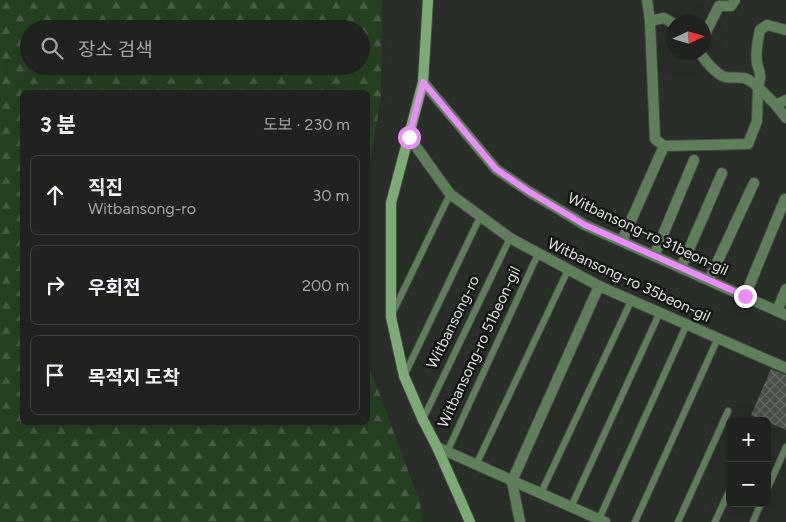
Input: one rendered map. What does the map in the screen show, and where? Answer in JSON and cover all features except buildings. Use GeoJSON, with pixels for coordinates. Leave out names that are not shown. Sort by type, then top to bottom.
{"type":"FeatureCollection","features":[{"type":"Feature","properties":{"kind":"main road","name":"Witbansong-ro"},"geometry":{"type":"LineString","coordinates":[[428,0],[423,82],[391,203],[391,317],[404,376],[470,522]]}},
{"type":"Feature","properties":{"kind":"street"},"geometry":{"type":"LineString","coordinates":[[647,0],[650,21],[655,139],[664,146],[748,144],[757,121],[758,87],[762,74],[757,62],[760,30],[767,24],[786,30]]}},
{"type":"Feature","properties":{"kind":"street"},"geometry":{"type":"LineString","coordinates":[[711,22],[719,6],[731,6],[735,0]]}},
{"type":"Feature","properties":{"kind":"street"},"geometry":{"type":"LineString","coordinates":[[650,21],[666,19]]}},
{"type":"Feature","properties":{"kind":"street"},"geometry":{"type":"LineString","coordinates":[[705,60],[723,76],[745,78],[758,87],[786,118]]}},
{"type":"Feature","properties":{"kind":"street","name":"Witbansong-ro 31beon-gil"},"geometry":{"type":"LineString","coordinates":[[423,82],[496,169],[528,191],[585,225],[782,313]]}},
{"type":"Feature","properties":{"kind":"street"},"geometry":{"type":"LineString","coordinates":[[776,105],[786,100]]}},
{"type":"Feature","properties":{"kind":"street","name":"Witbansong-ro 35beon-gil"},"geometry":{"type":"LineString","coordinates":[[409,137],[450,194],[510,238],[599,286],[786,368]]}},
{"type":"Feature","properties":{"kind":"street"},"geometry":{"type":"LineString","coordinates":[[622,241],[664,146]]}},
{"type":"Feature","properties":{"kind":"street"},"geometry":{"type":"LineString","coordinates":[[654,256],[694,160]]}},
{"type":"Feature","properties":{"kind":"street"},"geometry":{"type":"LineString","coordinates":[[681,268],[722,173]]}},
{"type":"Feature","properties":{"kind":"street"},"geometry":{"type":"LineString","coordinates":[[709,280],[754,183]]}},
{"type":"Feature","properties":{"kind":"street"},"geometry":{"type":"LineString","coordinates":[[745,296],[785,199]]}},
{"type":"Feature","properties":{"kind":"street"},"geometry":{"type":"LineString","coordinates":[[520,522],[512,481],[599,286]]}},
{"type":"Feature","properties":{"kind":"street"},"geometry":{"type":"LineString","coordinates":[[782,313],[786,289]]}},
{"type":"Feature","properties":{"kind":"street","name":"Witbansong-ro 51beon-gil"},"geometry":{"type":"LineString","coordinates":[[437,447],[602,521]]}},
{"type":"Feature","properties":{"kind":"lane"},"geometry":{"type":"LineString","coordinates":[[391,317],[450,194]]}},
{"type":"Feature","properties":{"kind":"lane","name":"Witbansong-ro"},"geometry":{"type":"LineString","coordinates":[[404,376],[480,217]]}},
{"type":"Feature","properties":{"kind":"lane","name":"Witbansong-ro"},"geometry":{"type":"LineString","coordinates":[[423,420],[510,238]]}},
{"type":"Feature","properties":{"kind":"lane","name":"Witbansong-ro 51beon-gil"},"geometry":{"type":"LineString","coordinates":[[448,452],[538,254]]}},
{"type":"Feature","properties":{"kind":"lane"},"geometry":{"type":"LineString","coordinates":[[476,465],[568,270]]}},
{"type":"Feature","properties":{"kind":"lane"},"geometry":{"type":"LineString","coordinates":[[541,493],[632,299]]}},
{"type":"Feature","properties":{"kind":"lane"},"geometry":{"type":"LineString","coordinates":[[570,507],[660,312]]}},
{"type":"Feature","properties":{"kind":"lane","name":"Witbansong-ro 51beon-gil"},"geometry":{"type":"LineString","coordinates":[[602,521],[687,324]]}},
{"type":"Feature","properties":{"kind":"lane"},"geometry":{"type":"LineString","coordinates":[[635,522],[718,338]]}},
{"type":"Feature","properties":{"kind":"lane"},"geometry":{"type":"LineString","coordinates":[[678,522],[728,411]]}},
{"type":"Feature","properties":{"kind":"lane"},"geometry":{"type":"LineString","coordinates":[[771,481],[786,448]]}},
{"type":"Feature","properties":{"kind":"lane"},"geometry":{"type":"LineString","coordinates":[[715,522],[726,498]]}},
{"type":"Feature","properties":{"kind":"lane"},"geometry":{"type":"LineString","coordinates":[[753,522],[759,507]]}},
{"type":"Feature","properties":{"kind":"green space"},"geometry":{"type":"Polygon","coordinates":[[[0,0],[382,0],[381,97],[370,164],[370,90],[20,90],[20,425],[370,425],[370,368],[420,503],[422,522],[0,522],[0,0]]]}},
{"type":"Feature","properties":{"kind":"route"},"geometry":{"type":"LineString","coordinates":[[409,137],[423,82],[496,169],[528,191],[585,225],[745,296]]}}]}
